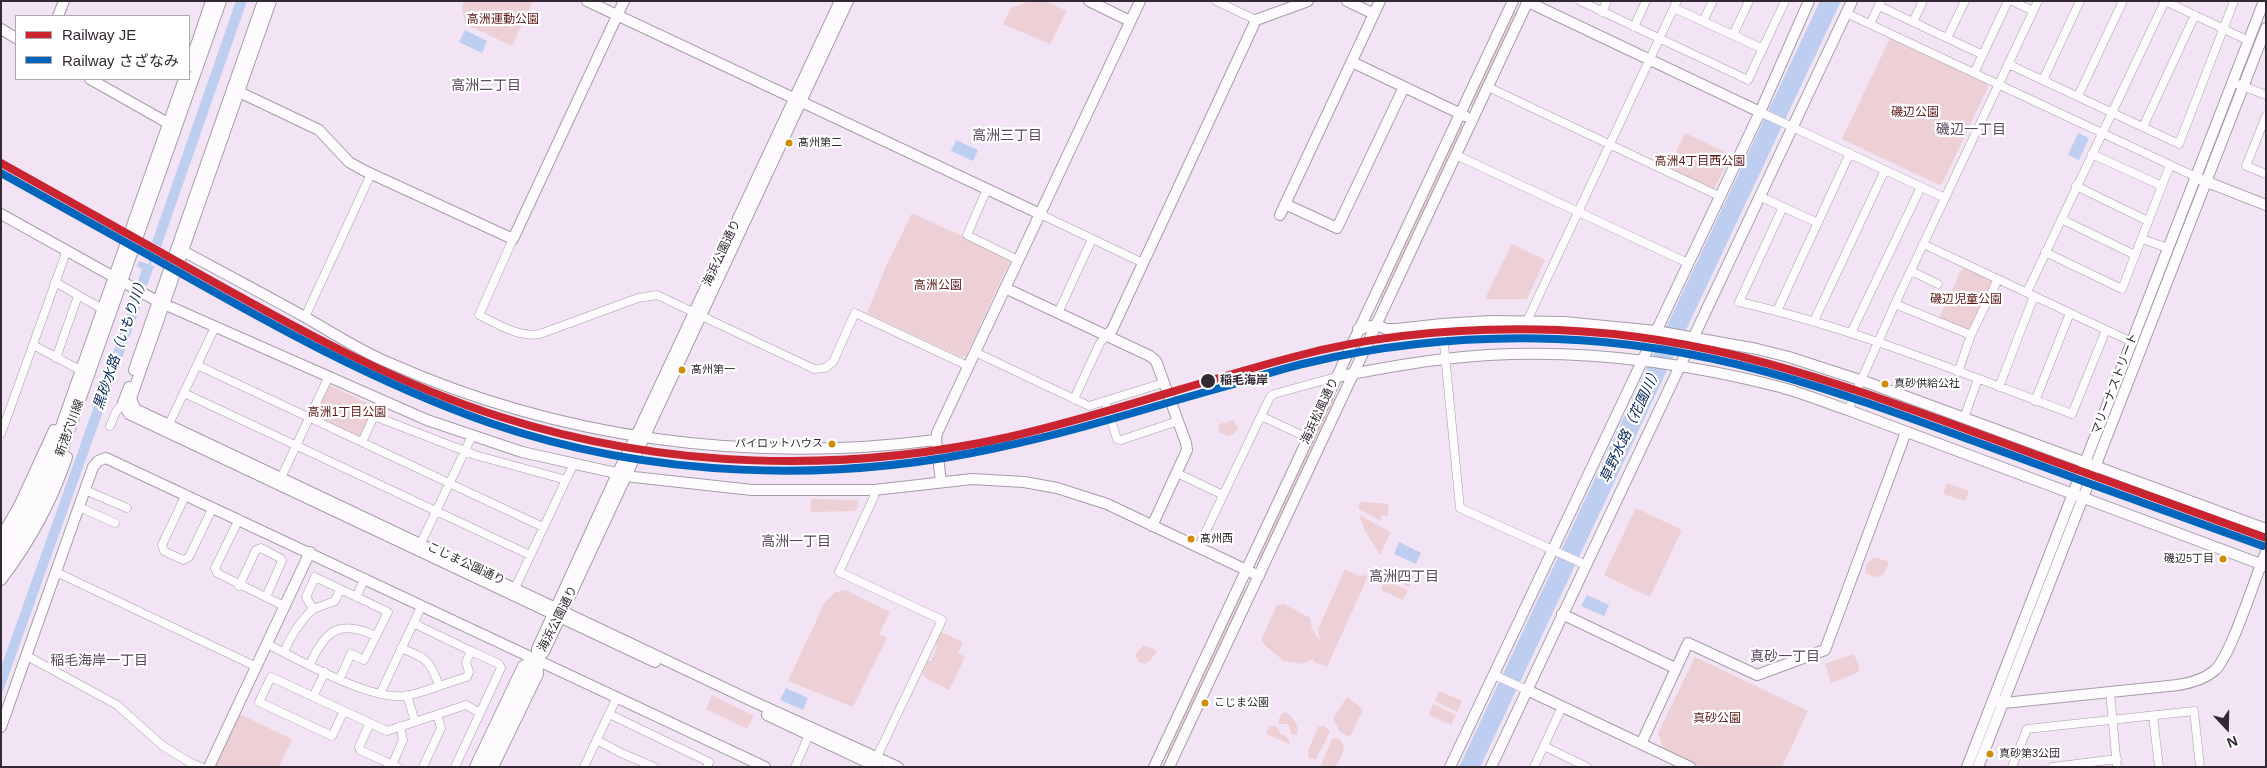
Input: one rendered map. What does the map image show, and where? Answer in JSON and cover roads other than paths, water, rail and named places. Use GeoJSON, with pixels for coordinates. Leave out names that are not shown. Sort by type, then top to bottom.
{"type":"FeatureCollection","features":[{"type":"Feature","properties":{"kind":"street"},"geometry":{"type":"LineString","coordinates":[[58,15],[64,1]]}},
{"type":"Feature","properties":{"kind":"street"},"geometry":{"type":"LineString","coordinates":[[236,90],[263,1]]}},
{"type":"Feature","properties":{"kind":"street"},"geometry":{"type":"LineString","coordinates":[[110,426],[116,412],[123,403],[161,303],[236,90],[271,1]]}},
{"type":"Feature","properties":{"kind":"street"},"geometry":{"type":"LineString","coordinates":[[587,1],[1143,263]]}},
{"type":"Feature","properties":{"kind":"street"},"geometry":{"type":"LineString","coordinates":[[624,1],[478,314],[516,333],[526,335],[540,334],[648,295],[657,295],[814,369],[825,368],[833,362],[855,313],[968,366]]}},
{"type":"Feature","properties":{"kind":"street","name":"海浜公園通り"},"geometry":{"type":"LineString","coordinates":[[798,101],[840,1]]}},
{"type":"Feature","properties":{"kind":"street","name":"海浜公園通り"},"geometry":{"type":"LineString","coordinates":[[536,660],[544,652],[558,612],[621,475],[798,101],[848,1]]}},
{"type":"Feature","properties":{"kind":"street"},"geometry":{"type":"LineString","coordinates":[[1089,1],[1130,21]]}},
{"type":"Feature","properties":{"kind":"street"},"geometry":{"type":"LineString","coordinates":[[941,482],[936,440],[937,433],[1140,1]]}},
{"type":"Feature","properties":{"kind":"street"},"geometry":{"type":"LineString","coordinates":[[1216,1],[1256,20]]}},
{"type":"Feature","properties":{"kind":"street"},"geometry":{"type":"LineString","coordinates":[[1074,399],[1100,342],[1112,330],[1256,20],[1308,1]]}},
{"type":"Feature","properties":{"kind":"street"},"geometry":{"type":"LineString","coordinates":[[1347,1],[1374,14]]}},
{"type":"Feature","properties":{"kind":"street"},"geometry":{"type":"LineString","coordinates":[[1280,215],[1380,1]]}},
{"type":"Feature","properties":{"kind":"street","name":"海浜松風通り"},"geometry":{"type":"LineString","coordinates":[[1157,766],[1245,570],[1513,1]]}},
{"type":"Feature","properties":{"kind":"street"},"geometry":{"type":"LineString","coordinates":[[1528,1],[1793,128],[1945,198]]}},
{"type":"Feature","properties":{"kind":"street","name":"海浜松風通り"},"geometry":{"type":"LineString","coordinates":[[1169,767],[1528,1]]}},
{"type":"Feature","properties":{"kind":"street"},"geometry":{"type":"LineString","coordinates":[[1580,1],[1748,80],[1785,1]]}},
{"type":"Feature","properties":{"kind":"street"},"geometry":{"type":"LineString","coordinates":[[1602,12],[1607,1]]}},
{"type":"Feature","properties":{"kind":"street"},"geometry":{"type":"LineString","coordinates":[[1634,27],[1646,1]]}},
{"type":"Feature","properties":{"kind":"street"},"geometry":{"type":"LineString","coordinates":[[1704,21],[1713,1]]}},
{"type":"Feature","properties":{"kind":"street"},"geometry":{"type":"LineString","coordinates":[[1733,35],[1749,1]]}},
{"type":"Feature","properties":{"kind":"street"},"geometry":{"type":"LineString","coordinates":[[1450,767],[1760,112],[1809,1]]}},
{"type":"Feature","properties":{"kind":"street"},"geometry":{"type":"LineString","coordinates":[[1491,767],[1852,1]]}},
{"type":"Feature","properties":{"kind":"street"},"geometry":{"type":"LineString","coordinates":[[1913,22],[1923,1]]}},
{"type":"Feature","properties":{"kind":"street"},"geometry":{"type":"LineString","coordinates":[[1948,38],[1965,1]]}},
{"type":"Feature","properties":{"kind":"street"},"geometry":{"type":"LineString","coordinates":[[1974,73],[2008,1]]}},
{"type":"Feature","properties":{"kind":"street"},"geometry":{"type":"LineString","coordinates":[[2012,1],[2033,11]]}},
{"type":"Feature","properties":{"kind":"street"},"geometry":{"type":"LineString","coordinates":[[1848,410],[1910,271],[2038,1]]}},
{"type":"Feature","properties":{"kind":"street"},"geometry":{"type":"LineString","coordinates":[[2043,80],[2080,1]]}},
{"type":"Feature","properties":{"kind":"street"},"geometry":{"type":"LineString","coordinates":[[2078,96],[2123,1]]}},
{"type":"Feature","properties":{"kind":"street"},"geometry":{"type":"LineString","coordinates":[[1999,387],[2045,252],[2165,1],[2249,41]]}},
{"type":"Feature","properties":{"kind":"street"},"geometry":{"type":"LineString","coordinates":[[2008,64],[2179,144],[2234,1]]}},
{"type":"Feature","properties":{"kind":"street","name":"マリーナストリート"},"geometry":{"type":"LineString","coordinates":[[1967,767],[2264,1]]}},
{"type":"Feature","properties":{"kind":"street"},"geometry":{"type":"LineString","coordinates":[[1870,24],[1880,3],[1913,22],[1983,55]]}},
{"type":"Feature","properties":{"kind":"street"},"geometry":{"type":"LineString","coordinates":[[190,63],[212,4]]}},
{"type":"Feature","properties":{"kind":"street"},"geometry":{"type":"LineString","coordinates":[[190,71],[212,4]]}},
{"type":"Feature","properties":{"kind":"street"},"geometry":{"type":"LineString","coordinates":[[1527,321],[1676,4],[1704,21],[1763,49]]}},
{"type":"Feature","properties":{"kind":"street"},"geometry":{"type":"LineString","coordinates":[[1846,13],[2196,178],[2266,206]]}},
{"type":"Feature","properties":{"kind":"street"},"geometry":{"type":"LineString","coordinates":[[2143,127],[2195,15]]}},
{"type":"Feature","properties":{"kind":"street","name":"マリーナストリート"},"geometry":{"type":"LineString","coordinates":[[1978,767],[2266,28]]}},
{"type":"Feature","properties":{"kind":"street"},"geometry":{"type":"LineString","coordinates":[[1,29],[15,37]]}},
{"type":"Feature","properties":{"kind":"street"},"geometry":{"type":"LineString","coordinates":[[1352,62],[1473,119]]}},
{"type":"Feature","properties":{"kind":"street"},"geometry":{"type":"LineString","coordinates":[[92,80],[172,125]]}},
{"type":"Feature","properties":{"kind":"street"},"geometry":{"type":"LineString","coordinates":[[172,125],[184,80]]}},
{"type":"Feature","properties":{"kind":"street"},"geometry":{"type":"LineString","coordinates":[[119,280],[187,80]]}},
{"type":"Feature","properties":{"kind":"street"},"geometry":{"type":"LineString","coordinates":[[2232,82],[2266,95]]}},
{"type":"Feature","properties":{"kind":"street"},"geometry":{"type":"LineString","coordinates":[[1285,204],[1337,228],[1404,87]]}},
{"type":"Feature","properties":{"kind":"street"},"geometry":{"type":"LineString","coordinates":[[1488,87],[1720,196]]}},
{"type":"Feature","properties":{"kind":"street"},"geometry":{"type":"LineString","coordinates":[[236,90],[319,130],[349,162],[371,174],[513,239]]}},
{"type":"Feature","properties":{"kind":"street"},"geometry":{"type":"LineString","coordinates":[[2266,116],[2263,134],[2246,166],[2266,174]]}},
{"type":"Feature","properties":{"kind":"street"},"geometry":{"type":"LineString","coordinates":[[1778,311],[1850,154]]}},
{"type":"Feature","properties":{"kind":"street"},"geometry":{"type":"LineString","coordinates":[[2092,154],[2162,186]]}},
{"type":"Feature","properties":{"kind":"street"},"geometry":{"type":"LineString","coordinates":[[1456,155],[1688,263]]}},
{"type":"Feature","properties":{"kind":"street"},"geometry":{"type":"LineString","coordinates":[[2045,252],[2122,290],[2170,166]]}},
{"type":"Feature","properties":{"kind":"street"},"geometry":{"type":"LineString","coordinates":[[1814,321],[1885,170]]}},
{"type":"Feature","properties":{"kind":"street"},"geometry":{"type":"LineString","coordinates":[[304,317],[371,174]]}},
{"type":"Feature","properties":{"kind":"street"},"geometry":{"type":"LineString","coordinates":[[1851,333],[1921,186]]}},
{"type":"Feature","properties":{"kind":"street"},"geometry":{"type":"LineString","coordinates":[[2076,186],[2148,221]]}},
{"type":"Feature","properties":{"kind":"street"},"geometry":{"type":"LineString","coordinates":[[988,189],[967,235],[1018,260]]}},
{"type":"Feature","properties":{"kind":"street"},"geometry":{"type":"LineString","coordinates":[[1759,196],[1818,223]]}},
{"type":"Feature","properties":{"kind":"street"},"geometry":{"type":"LineString","coordinates":[[1783,207],[1739,302],[1814,321],[1878,342],[2072,414],[2106,330]]}},
{"type":"Feature","properties":{"kind":"street"},"geometry":{"type":"LineString","coordinates":[[1,214],[161,303],[427,420],[522,452],[621,475],[688,485],[752,490],[874,490],[941,482],[994,480],[1024,482],[1057,488],[1107,504],[1259,576]]}},
{"type":"Feature","properties":{"kind":"street"},"geometry":{"type":"LineString","coordinates":[[2061,219],[2135,255]]}},
{"type":"Feature","properties":{"kind":"street"},"geometry":{"type":"LineString","coordinates":[[1058,313],[1092,239]]}},
{"type":"Feature","properties":{"kind":"street"},"geometry":{"type":"LineString","coordinates":[[2142,239],[2168,248]]}},
{"type":"Feature","properties":{"kind":"street"},"geometry":{"type":"LineString","coordinates":[[1923,244],[2132,342]]}},
{"type":"Feature","properties":{"kind":"street"},"geometry":{"type":"LineString","coordinates":[[180,249],[385,362],[496,404],[588,427],[640,436],[738,448],[849,449],[936,440]]}},
{"type":"Feature","properties":{"kind":"street"},"geometry":{"type":"LineString","coordinates":[[1,434],[67,250]]}},
{"type":"Feature","properties":{"kind":"street"},"geometry":{"type":"LineString","coordinates":[[1910,271],[1938,284]]}},
{"type":"Feature","properties":{"kind":"street"},"geometry":{"type":"LineString","coordinates":[[1958,372],[1971,335],[1998,279]]}},
{"type":"Feature","properties":{"kind":"street","name":"新港穴川線"},"geometry":{"type":"LineString","coordinates":[[1,550],[37,488],[104,310],[119,280]]}},
{"type":"Feature","properties":{"kind":"street","name":"新港穴川線"},"geometry":{"type":"LineString","coordinates":[[1,566],[22,535],[49,484],[74,419],[119,280]]}},
{"type":"Feature","properties":{"kind":"street"},"geometry":{"type":"LineString","coordinates":[[54,282],[104,310]]}},
{"type":"Feature","properties":{"kind":"street"},"geometry":{"type":"LineString","coordinates":[[1005,288],[1150,356],[1156,361],[1187,450],[1152,526]]}},
{"type":"Feature","properties":{"kind":"street"},"geometry":{"type":"LineString","coordinates":[[56,358],[78,296]]}},
{"type":"Feature","properties":{"kind":"street","name":"こじま公園通り"},"geometry":{"type":"LineString","coordinates":[[161,303],[131,398],[135,409],[170,424],[279,481]]}},
{"type":"Feature","properties":{"kind":"street"},"geometry":{"type":"LineString","coordinates":[[1895,304],[1971,335]]}},
{"type":"Feature","properties":{"kind":"street"},"geometry":{"type":"LineString","coordinates":[[2035,400],[2070,313]]}},
{"type":"Feature","properties":{"kind":"street"},"geometry":{"type":"LineString","coordinates":[[1358,329],[1377,325],[1386,329],[1396,329],[1442,324],[1527,321],[1598,324],[1693,336],[1789,357],[1860,380],[2266,530]]}},
{"type":"Feature","properties":{"kind":"street"},"geometry":{"type":"LineString","coordinates":[[1442,324],[1460,508],[1586,565]]}},
{"type":"Feature","properties":{"kind":"street"},"geometry":{"type":"LineString","coordinates":[[170,424],[215,327]]}},
{"type":"Feature","properties":{"kind":"street"},"geometry":{"type":"LineString","coordinates":[[1,537],[19,506],[75,379],[82,371],[33,345]]}},
{"type":"Feature","properties":{"kind":"street"},"geometry":{"type":"LineString","coordinates":[[975,352],[1089,406],[1164,383]]}},
{"type":"Feature","properties":{"kind":"street"},"geometry":{"type":"LineString","coordinates":[[1198,548],[1270,397],[1274,394],[1336,377],[1446,359],[1547,355],[1642,361],[1679,366],[1778,386],[1848,410],[2263,565]]}},
{"type":"Feature","properties":{"kind":"street"},"geometry":{"type":"LineString","coordinates":[[1,580],[36,527],[54,492],[78,422],[92,372],[91,365]]}},
{"type":"Feature","properties":{"kind":"street"},"geometry":{"type":"LineString","coordinates":[[197,365],[543,527]]}},
{"type":"Feature","properties":{"kind":"street"},"geometry":{"type":"LineString","coordinates":[[279,481],[328,378]]}},
{"type":"Feature","properties":{"kind":"street"},"geometry":{"type":"LineString","coordinates":[[1964,418],[1978,379]]}},
{"type":"Feature","properties":{"kind":"street"},"geometry":{"type":"LineString","coordinates":[[184,393],[530,555]]}},
{"type":"Feature","properties":{"kind":"street"},"geometry":{"type":"LineString","coordinates":[[362,442],[381,401]]}},
{"type":"Feature","properties":{"kind":"street"},"geometry":{"type":"LineString","coordinates":[[1105,401],[1117,438],[1121,440],[1178,422]]}},
{"type":"Feature","properties":{"kind":"street","name":"こじま公園通り"},"geometry":{"type":"LineString","coordinates":[[123,403],[129,414],[419,546],[810,734],[876,763],[898,767]]}},
{"type":"Feature","properties":{"kind":"street"},"geometry":{"type":"LineString","coordinates":[[374,416],[464,451],[566,480]]}},
{"type":"Feature","properties":{"kind":"street"},"geometry":{"type":"LineString","coordinates":[[1261,416],[1308,438]]}},
{"type":"Feature","properties":{"kind":"street"},"geometry":{"type":"LineString","coordinates":[[1641,744],[1688,643],[1757,675],[1825,650],[1906,432]]}},
{"type":"Feature","properties":{"kind":"street"},"geometry":{"type":"LineString","coordinates":[[419,546],[472,436]]}},
{"type":"Feature","properties":{"kind":"street"},"geometry":{"type":"LineString","coordinates":[[1,727],[95,464],[106,458],[765,767]]}},
{"type":"Feature","properties":{"kind":"street"},"geometry":{"type":"LineString","coordinates":[[515,588],[573,465]]}},
{"type":"Feature","properties":{"kind":"street"},"geometry":{"type":"LineString","coordinates":[[1178,473],[1223,495]]}},
{"type":"Feature","properties":{"kind":"street"},"geometry":{"type":"LineString","coordinates":[[85,490],[127,508]]}},
{"type":"Feature","properties":{"kind":"street"},"geometry":{"type":"LineString","coordinates":[[874,490],[874,497],[840,572],[942,620],[876,763]]}},
{"type":"Feature","properties":{"kind":"street"},"geometry":{"type":"LineString","coordinates":[[186,494],[162,545],[164,551],[183,560],[189,557],[213,507]]}},
{"type":"Feature","properties":{"kind":"street"},"geometry":{"type":"LineString","coordinates":[[79,507],[115,523]]}},
{"type":"Feature","properties":{"kind":"street"},"geometry":{"type":"LineString","coordinates":[[238,519],[215,568],[217,573],[239,586],[284,606]]}},
{"type":"Feature","properties":{"kind":"street","name":"こじま公園通り"},"geometry":{"type":"LineString","coordinates":[[419,546],[515,588],[558,612],[752,700],[876,763]]}},
{"type":"Feature","properties":{"kind":"street"},"geometry":{"type":"LineString","coordinates":[[239,586],[256,550],[261,548],[282,561],[266,597]]}},
{"type":"Feature","properties":{"kind":"street"},"geometry":{"type":"LineString","coordinates":[[209,767],[310,552]]}},
{"type":"Feature","properties":{"kind":"street"},"geometry":{"type":"LineString","coordinates":[[1993,699],[2004,703],[2198,681],[2214,672],[2226,656],[2263,565],[2266,552]]}},
{"type":"Feature","properties":{"kind":"street"},"geometry":{"type":"LineString","coordinates":[[56,572],[257,667]]}},
{"type":"Feature","properties":{"kind":"street"},"geometry":{"type":"LineString","coordinates":[[313,609],[306,597],[315,577],[388,612],[364,660],[351,654],[340,678]]}},
{"type":"Feature","properties":{"kind":"street"},"geometry":{"type":"LineString","coordinates":[[356,597],[365,578]]}},
{"type":"Feature","properties":{"kind":"street"},"geometry":{"type":"LineString","coordinates":[[284,652],[292,632],[302,619],[313,609],[335,600],[340,589]]}},
{"type":"Feature","properties":{"kind":"street"},"geometry":{"type":"LineString","coordinates":[[380,694],[422,605]]}},
{"type":"Feature","properties":{"kind":"street"},"geometry":{"type":"LineString","coordinates":[[1562,614],[1675,668]]}},
{"type":"Feature","properties":{"kind":"street"},"geometry":{"type":"LineString","coordinates":[[413,623],[499,664],[501,668],[455,767]]}},
{"type":"Feature","properties":{"kind":"street"},"geometry":{"type":"LineString","coordinates":[[310,664],[320,644],[333,631],[349,627],[361,629],[376,636]]}},
{"type":"Feature","properties":{"kind":"street"},"geometry":{"type":"LineString","coordinates":[[267,644],[363,690],[380,694],[407,696],[467,676],[469,672],[466,662],[471,651]]}},
{"type":"Feature","properties":{"kind":"street"},"geometry":{"type":"LineString","coordinates":[[401,648],[431,664],[439,685]]}},
{"type":"Feature","properties":{"kind":"street"},"geometry":{"type":"LineString","coordinates":[[27,656],[117,705],[163,746],[201,767]]}},
{"type":"Feature","properties":{"kind":"street"},"geometry":{"type":"LineString","coordinates":[[486,767],[536,660]]}},
{"type":"Feature","properties":{"kind":"street"},"geometry":{"type":"LineString","coordinates":[[475,767],[522,666],[536,660]]}},
{"type":"Feature","properties":{"kind":"street"},"geometry":{"type":"LineString","coordinates":[[493,767],[538,674],[536,660]]}},
{"type":"Feature","properties":{"kind":"street"},"geometry":{"type":"LineString","coordinates":[[313,697],[325,672]]}},
{"type":"Feature","properties":{"kind":"street"},"geometry":{"type":"LineString","coordinates":[[1494,674],[1641,744],[1673,763],[1690,767]]}},
{"type":"Feature","properties":{"kind":"street"},"geometry":{"type":"LineString","coordinates":[[344,711],[332,736],[260,702],[271,678],[344,711],[387,731],[466,705],[480,713]]}},
{"type":"Feature","properties":{"kind":"street"},"geometry":{"type":"LineString","coordinates":[[2052,767],[2117,763],[2110,692]]}},
{"type":"Feature","properties":{"kind":"street"},"geometry":{"type":"LineString","coordinates":[[407,696],[415,722]]}},
{"type":"Feature","properties":{"kind":"street"},"geometry":{"type":"LineString","coordinates":[[584,767],[617,697]]}},
{"type":"Feature","properties":{"kind":"street"},"geometry":{"type":"LineString","coordinates":[[1534,767],[1562,706]]}},
{"type":"Feature","properties":{"kind":"street"},"geometry":{"type":"LineString","coordinates":[[2012,767],[2027,729],[2194,711],[2200,767]]}},
{"type":"Feature","properties":{"kind":"street"},"geometry":{"type":"LineString","coordinates":[[609,714],[709,762],[706,767]]}},
{"type":"Feature","properties":{"kind":"street"},"geometry":{"type":"LineString","coordinates":[[423,767],[441,728],[437,715]]}},
{"type":"Feature","properties":{"kind":"street"},"geometry":{"type":"LineString","coordinates":[[2153,716],[2158,767]]}},
{"type":"Feature","properties":{"kind":"street"},"geometry":{"type":"LineString","coordinates":[[370,723],[359,747],[360,750],[395,766],[403,740],[400,726]]}},
{"type":"Feature","properties":{"kind":"street"},"geometry":{"type":"LineString","coordinates":[[795,767],[810,734]]}},
{"type":"Feature","properties":{"kind":"street"},"geometry":{"type":"LineString","coordinates":[[597,740],[620,753],[654,767]]}},
{"type":"Feature","properties":{"kind":"street"},"geometry":{"type":"LineString","coordinates":[[1544,746],[1587,767]]}},
{"type":"Feature","properties":{"kind":"water"},"geometry":{"type":"Polygon","coordinates":[[[236,1],[247,1],[161,247],[152,242],[236,1]]]}},
{"type":"Feature","properties":{"kind":"water","name":"草野水路（花園川）"},"geometry":{"type":"Polygon","coordinates":[[[1820,1],[1841,1],[1480,767],[1459,767],[1820,1]]]}},
{"type":"Feature","properties":{"kind":"water"},"geometry":{"type":"Polygon","coordinates":[[[465,30],[487,41],[482,53],[459,42],[465,30]]]}},
{"type":"Feature","properties":{"kind":"water"},"geometry":{"type":"Polygon","coordinates":[[[2078,133],[2089,138],[2079,160],[2068,155],[2078,133]]]}},
{"type":"Feature","properties":{"kind":"water"},"geometry":{"type":"Polygon","coordinates":[[[956,140],[978,150],[973,161],[951,151],[956,140]]]}},
{"type":"Feature","properties":{"kind":"water"},"geometry":{"type":"Polygon","coordinates":[[[139,261],[154,266],[147,286],[138,281],[142,269],[137,266],[139,261]]]}},
{"type":"Feature","properties":{"kind":"water"},"geometry":{"type":"Polygon","coordinates":[[[133,297],[142,302],[1,697],[1,667],[133,297]]]}},
{"type":"Feature","properties":{"kind":"water"},"geometry":{"type":"Polygon","coordinates":[[[1399,542],[1421,553],[1416,564],[1394,554],[1399,542]]]}},
{"type":"Feature","properties":{"kind":"water"},"geometry":{"type":"Polygon","coordinates":[[[1587,595],[1609,605],[1604,616],[1581,606],[1587,595]]]}},
{"type":"Feature","properties":{"kind":"water"},"geometry":{"type":"Polygon","coordinates":[[[786,688],[808,698],[803,710],[780,700],[786,688]]]}},
{"type":"Feature","properties":{"kind":"waterway","name":"黒砂水路（いもり川）"},"geometry":{"type":"LineString","coordinates":[[149,266],[156,244]]}},
{"type":"Feature","properties":{"kind":"rail line","name":"JE"},"geometry":{"type":"LineString","coordinates":[[1,163],[280,319],[389,373],[463,404],[501,417],[563,434],[626,447],[690,456],[818,461],[882,457],[946,449],[1045,428],[1329,348],[1393,337],[1460,331],[1558,330],[1614,334],[1667,341],[1719,351],[1770,364],[1871,395],[2266,538]]}},
{"type":"Feature","properties":{"kind":"rail line","name":"さざなみ"},"geometry":{"type":"LineString","coordinates":[[1,173],[246,310],[325,352],[406,390],[490,423],[551,441],[613,455],[677,465],[741,470],[806,470],[870,467],[933,460],[1054,435],[1287,368],[1338,356],[1399,346],[1462,340],[1556,339],[1612,343],[1665,350],[1768,372],[1868,403],[2263,546]]}},
{"type":"Feature","properties":{"kind":"place","name":"髙州第二"},"geometry":{"type":"Point","coordinates":[789,143]}},
{"type":"Feature","properties":{"kind":"place","name":"髙州第一"},"geometry":{"type":"Point","coordinates":[682,370]}},
{"type":"Feature","properties":{"kind":"place","name":"稲毛海岸"},"geometry":{"type":"Point","coordinates":[1208,381]}},
{"type":"Feature","properties":{"kind":"place","name":"真砂供給公社"},"geometry":{"type":"Point","coordinates":[1885,384]}},
{"type":"Feature","properties":{"kind":"place","name":"パイロットハウス"},"geometry":{"type":"Point","coordinates":[832,444]}},
{"type":"Feature","properties":{"kind":"place","name":"髙州西"},"geometry":{"type":"Point","coordinates":[1191,539]}},
{"type":"Feature","properties":{"kind":"place","name":"磯辺5丁目"},"geometry":{"type":"Point","coordinates":[2223,559]}},
{"type":"Feature","properties":{"kind":"place","name":"こじま公園"},"geometry":{"type":"Point","coordinates":[1205,703]}},
{"type":"Feature","properties":{"kind":"place","name":"真砂第3公団"},"geometry":{"type":"Point","coordinates":[1990,754]}},
{"type":"Feature","properties":{"kind":"district","name":"高洲二丁目"},"geometry":{"type":"Point","coordinates":[486,86]}},
{"type":"Feature","properties":{"kind":"district","name":"磯辺一丁目"},"geometry":{"type":"Point","coordinates":[1971,130]}},
{"type":"Feature","properties":{"kind":"district","name":"高洲三丁目"},"geometry":{"type":"Point","coordinates":[1007,136]}},
{"type":"Feature","properties":{"kind":"district","name":"高洲一丁目"},"geometry":{"type":"Point","coordinates":[796,542]}},
{"type":"Feature","properties":{"kind":"district","name":"高洲四丁目"},"geometry":{"type":"Point","coordinates":[1404,577]}},
{"type":"Feature","properties":{"kind":"district","name":"真砂一丁目"},"geometry":{"type":"Point","coordinates":[1785,657]}},
{"type":"Feature","properties":{"kind":"district","name":"稲毛海岸一丁目"},"geometry":{"type":"Point","coordinates":[99,661]}},
{"type":"Feature","properties":{"kind":"park label","name":"高洲運動公園"},"geometry":{"type":"Point","coordinates":[503,20]}},
{"type":"Feature","properties":{"kind":"park label","name":"磯辺公園"},"geometry":{"type":"Point","coordinates":[1915,113]}},
{"type":"Feature","properties":{"kind":"park label","name":"高洲4丁目西公園"},"geometry":{"type":"Point","coordinates":[1700,162]}},
{"type":"Feature","properties":{"kind":"park label","name":"高洲公園"},"geometry":{"type":"Point","coordinates":[938,286]}},
{"type":"Feature","properties":{"kind":"park label","name":"磯辺児童公園"},"geometry":{"type":"Point","coordinates":[1966,300]}},
{"type":"Feature","properties":{"kind":"park label","name":"高洲1丁目公園"},"geometry":{"type":"Point","coordinates":[347,413]}},
{"type":"Feature","properties":{"kind":"park label","name":"真砂公園"},"geometry":{"type":"Point","coordinates":[1717,719]}}]}
